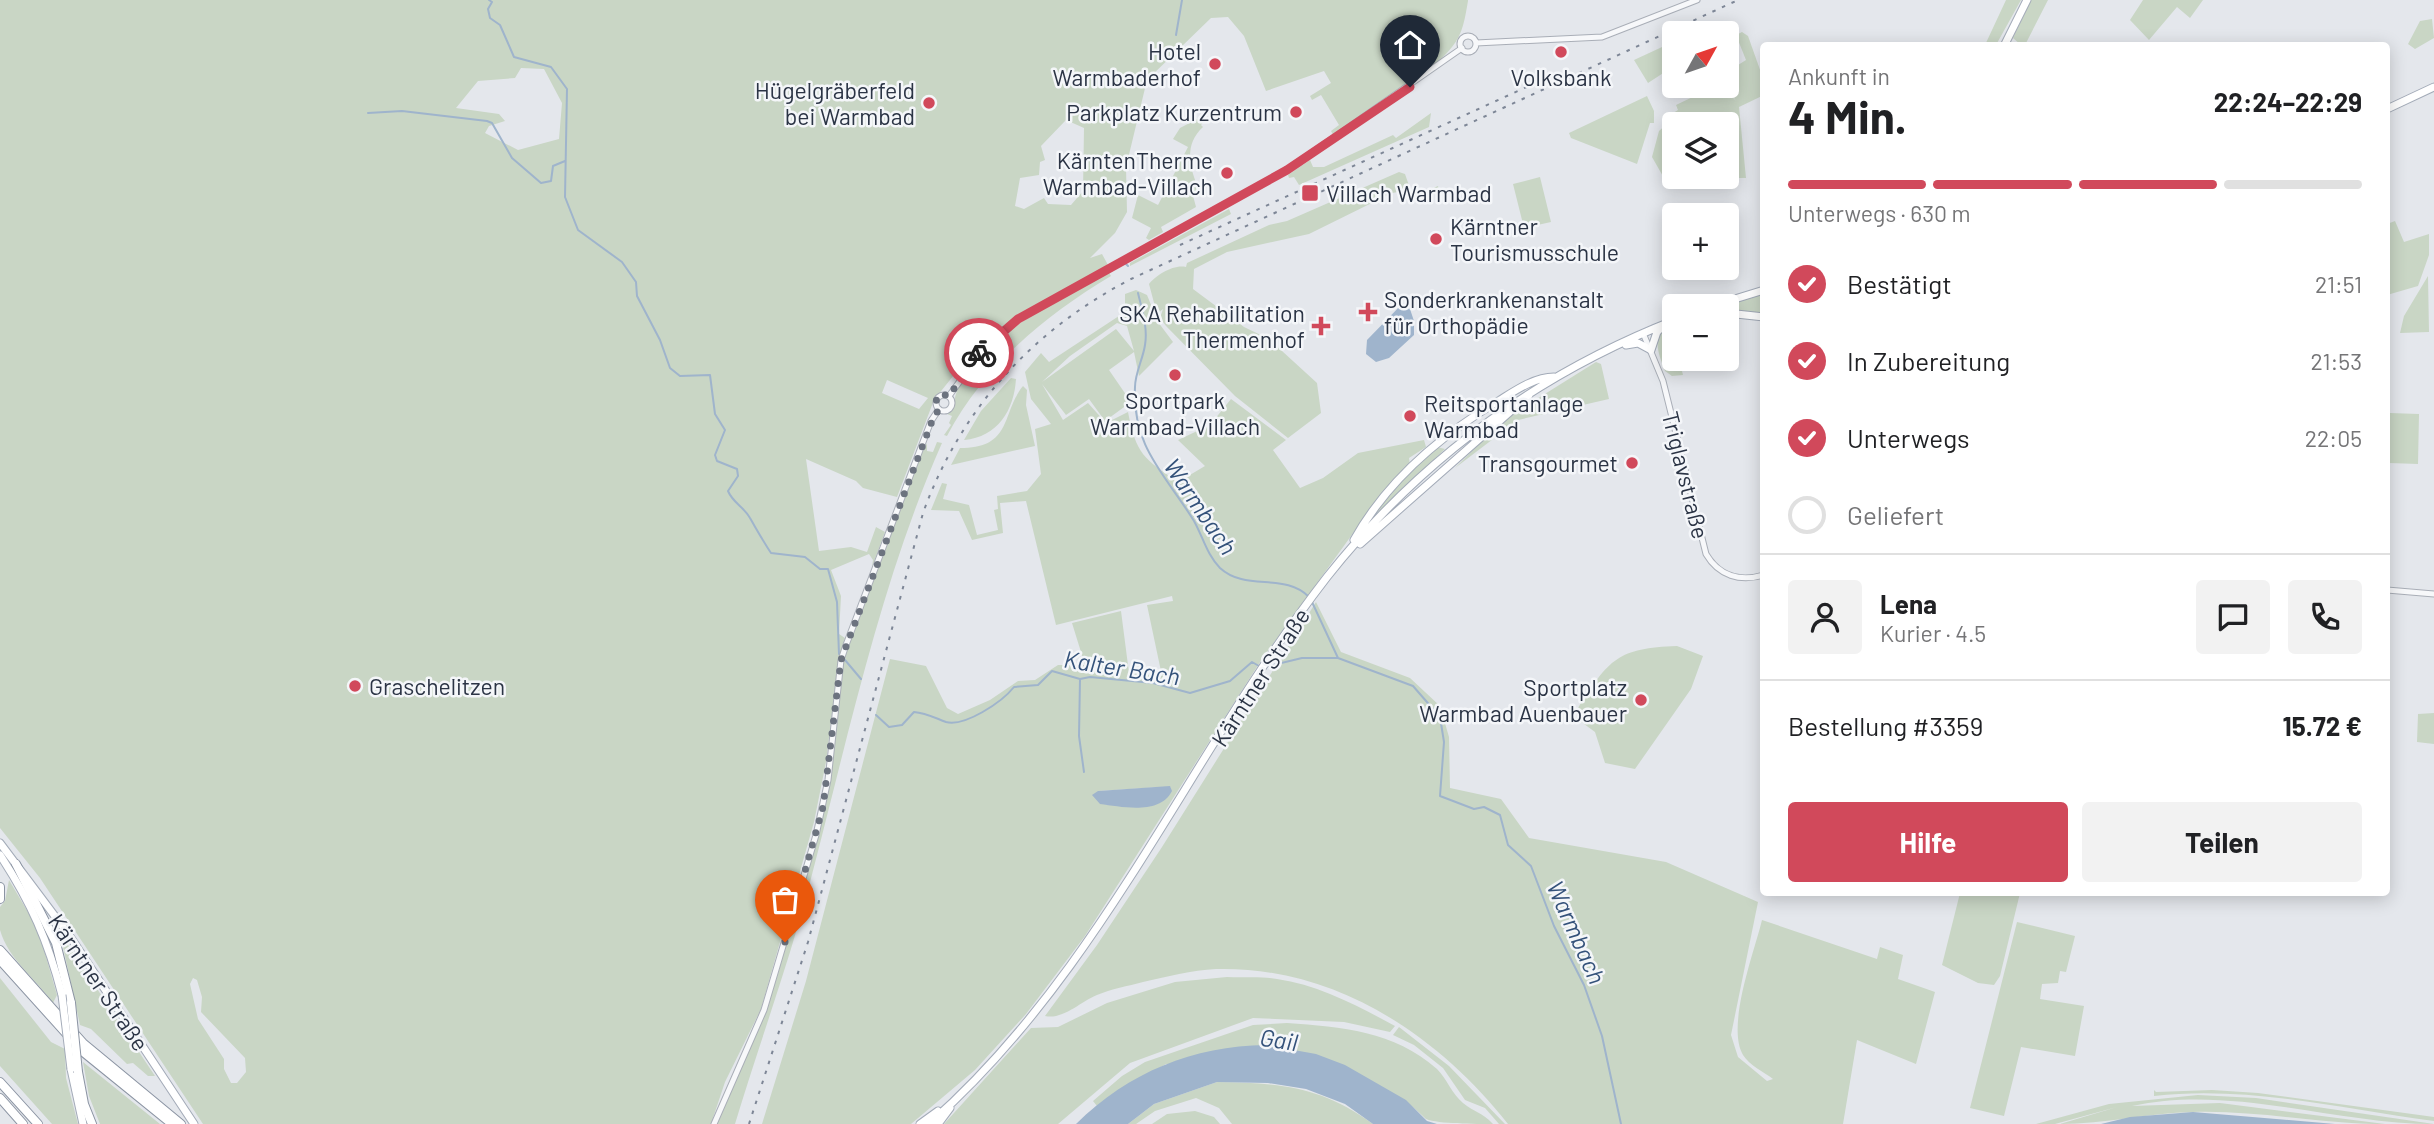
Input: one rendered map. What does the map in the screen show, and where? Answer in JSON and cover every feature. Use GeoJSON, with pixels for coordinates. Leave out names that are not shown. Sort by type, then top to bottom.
{"type":"FeatureCollection","features":[{"type":"Feature","properties":{"kind":"highway"},"geometry":{"type":"LineString","coordinates":[[16,864],[56,943],[71,1003],[75,1070],[92,1124]]}},
{"type":"Feature","properties":{"kind":"highway"},"geometry":{"type":"LineString","coordinates":[[0,887],[0,899]]}},
{"type":"Feature","properties":{"kind":"highway"},"geometry":{"type":"LineString","coordinates":[[0,950],[83,1043],[181,1124]]}},
{"type":"Feature","properties":{"kind":"highway"},"geometry":{"type":"LineString","coordinates":[[0,960],[82,1051],[172,1124]]}},
{"type":"Feature","properties":{"kind":"highway"},"geometry":{"type":"LineString","coordinates":[[0,1082],[38,1124]]}},
{"type":"Feature","properties":{"kind":"highway"},"geometry":{"type":"LineString","coordinates":[[0,1098],[23,1124]]}},
{"type":"Feature","properties":{"kind":"main road"},"geometry":{"type":"LineString","coordinates":[[2006,42],[2027,0]]}},
{"type":"Feature","properties":{"kind":"main road"},"geometry":{"type":"LineString","coordinates":[[2390,108],[2434,88]]}},
{"type":"Feature","properties":{"kind":"main road"},"geometry":{"type":"LineString","coordinates":[[1739,297],[1760,290]]}},
{"type":"Feature","properties":{"kind":"main road"},"geometry":{"type":"LineString","coordinates":[[1739,314],[1760,317]]}},
{"type":"Feature","properties":{"kind":"main road","name":"Kärntner Straße"},"geometry":{"type":"LineString","coordinates":[[929,1124],[954,1102],[1021,1030],[1088,943],[1252,684],[1303,609],[1345,556],[1460,442],[1555,377],[1662,326]]}},
{"type":"Feature","properties":{"kind":"main road"},"geometry":{"type":"LineString","coordinates":[[1619,344],[1638,343],[1651,350],[1657,332],[1662,328]]}},
{"type":"Feature","properties":{"kind":"main road"},"geometry":{"type":"LineString","coordinates":[[1345,556],[1387,492],[1429,449],[1465,421],[1508,395],[1545,377],[1555,377]]}},
{"type":"Feature","properties":{"kind":"main road"},"geometry":{"type":"LineString","coordinates":[[1345,556],[1523,403],[1531,391]]}},
{"type":"Feature","properties":{"kind":"main road","name":"Kärntner Straße"},"geometry":{"type":"LineString","coordinates":[[0,843],[69,935],[194,1124]]}},
{"type":"Feature","properties":{"kind":"main road","name":"Kärntner Straße"},"geometry":{"type":"LineString","coordinates":[[0,855],[33,908],[49,946],[62,995],[83,1124]]}},
{"type":"Feature","properties":{"kind":"main road"},"geometry":{"type":"LineString","coordinates":[[938,1124],[954,1102]]}},
{"type":"Feature","properties":{"kind":"main road"},"geometry":{"type":"LineString","coordinates":[[920,1124],[935,1112],[945,1109]]}},
{"type":"Feature","properties":{"kind":"street"},"geometry":{"type":"LineString","coordinates":[[1476,43],[1602,37],[1697,0]]}},
{"type":"Feature","properties":{"kind":"street"},"geometry":{"type":"LineString","coordinates":[[1462,48],[1461,40],[1466,36],[1473,37],[1476,43]]}},
{"type":"Feature","properties":{"kind":"street"},"geometry":{"type":"LineString","coordinates":[[1462,48],[1471,51],[1476,43]]}},
{"type":"Feature","properties":{"kind":"street"},"geometry":{"type":"LineString","coordinates":[[939,409],[936,405],[938,397],[949,396],[987,344],[1018,319],[1287,170],[1462,48]]}},
{"type":"Feature","properties":{"kind":"street","name":"Triglavstraße"},"geometry":{"type":"LineString","coordinates":[[1643,333],[1663,381],[1706,554],[1715,566],[1728,575],[1744,578],[1760,576]]}},
{"type":"Feature","properties":{"kind":"street"},"geometry":{"type":"LineString","coordinates":[[939,409],[951,408],[949,396]]}},
{"type":"Feature","properties":{"kind":"street"},"geometry":{"type":"LineString","coordinates":[[714,1124],[764,1010],[816,835],[828,780],[841,660],[927,432],[939,409]]}},
{"type":"Feature","properties":{"kind":"street"},"geometry":{"type":"LineString","coordinates":[[2390,590],[2434,594]]}},
{"type":"Feature","properties":{"kind":"green space"},"geometry":{"type":"Polygon","coordinates":[[[0,0],[1468,0],[1459,37],[1441,59],[1413,82],[1333,135],[1331,131],[1339,125],[1321,95],[1312,100],[1310,96],[1331,83],[1324,71],[1266,91],[1244,36],[1228,17],[1211,18],[1147,80],[1126,167],[1127,212],[1115,233],[1090,258],[1102,254],[1108,265],[1023,313],[986,342],[981,341],[934,400],[897,497],[863,488],[856,481],[806,459],[819,551],[851,547],[867,552],[876,527],[885,532],[872,567],[873,560],[869,554],[831,570],[841,596],[839,634],[845,638],[838,664],[826,762],[814,822],[761,1009],[725,1082],[711,1124],[203,1124],[40,878],[0,828],[0,0]],[[521,68],[515,78],[478,81],[456,108],[499,114],[505,121],[489,126],[485,133],[518,150],[559,139],[562,103],[544,69],[521,68]],[[1066,120],[1041,146],[1045,160],[1040,162],[1039,175],[1020,178],[1015,206],[1024,209],[1044,198],[1048,204],[1071,205],[1083,191],[1084,128],[1066,120]],[[887,380],[882,393],[919,409],[928,398],[887,380]],[[193,978],[190,984],[198,1019],[224,1059],[224,1069],[231,1083],[237,1083],[246,1072],[245,1058],[201,1012],[202,997],[197,980],[193,978]]]}},
{"type":"Feature","properties":{"kind":"green space"},"geometry":{"type":"Polygon","coordinates":[[[2006,0],[2021,0],[1998,42],[1986,42],[2006,0]]]}},
{"type":"Feature","properties":{"kind":"green space"},"geometry":{"type":"Polygon","coordinates":[[[2031,0],[2048,0],[2027,42],[2018,42],[2013,38],[2031,0]]]}},
{"type":"Feature","properties":{"kind":"green space"},"geometry":{"type":"Polygon","coordinates":[[[2143,0],[2203,0],[2190,18],[2177,7],[2149,40],[2130,20],[2143,0]]]}},
{"type":"Feature","properties":{"kind":"green space"},"geometry":{"type":"Polygon","coordinates":[[[2432,19],[2434,38],[2415,49],[2408,44],[2420,21],[2432,19]]]}},
{"type":"Feature","properties":{"kind":"green space"},"geometry":{"type":"Polygon","coordinates":[[[1740,33],[1748,36],[1760,70],[1760,97],[1739,107],[1746,178],[1739,178],[1739,112],[1675,112],[1678,110],[1676,105],[1690,98],[1733,98],[1736,101],[1734,98],[1740,98],[1740,64],[1746,60],[1740,45],[1740,33]]]}},
{"type":"Feature","properties":{"kind":"green space"},"geometry":{"type":"Polygon","coordinates":[[[1662,47],[1662,74],[1648,83],[1634,60],[1662,47]]]}},
{"type":"Feature","properties":{"kind":"green space"},"geometry":{"type":"Polygon","coordinates":[[[1647,96],[1654,111],[1654,123],[1650,123],[1637,164],[1571,138],[1569,133],[1647,96]]]}},
{"type":"Feature","properties":{"kind":"green space"},"geometry":{"type":"Polygon","coordinates":[[[1431,113],[1429,127],[1299,185],[1294,177],[1289,178],[1288,175],[1310,160],[1313,167],[1324,167],[1393,135],[1396,138],[1431,113]]]}},
{"type":"Feature","properties":{"kind":"green space"},"geometry":{"type":"Polygon","coordinates":[[[1205,115],[1206,119],[1201,125],[1203,127],[1193,141],[1190,157],[1199,190],[1192,192],[1196,207],[1161,227],[1163,232],[1149,240],[1146,238],[1151,228],[1132,218],[1138,195],[1158,205],[1188,147],[1173,139],[1180,128],[1205,115]]]}},
{"type":"Feature","properties":{"kind":"green space"},"geometry":{"type":"Polygon","coordinates":[[[1662,128],[1662,174],[1652,157],[1662,128]]]}},
{"type":"Feature","properties":{"kind":"green space"},"geometry":{"type":"Polygon","coordinates":[[[1399,172],[1405,174],[1413,197],[1438,186],[1439,190],[1418,200],[1409,199],[1398,192],[1392,193],[1309,234],[1227,252],[1194,269],[1193,289],[1244,327],[1269,339],[1317,383],[1321,413],[1288,438],[1235,396],[1166,326],[1160,318],[1163,309],[1157,314],[1149,284],[1166,271],[1186,267],[1187,263],[1269,225],[1287,221],[1399,172]]]}},
{"type":"Feature","properties":{"kind":"green space"},"geometry":{"type":"Polygon","coordinates":[[[1540,177],[1551,222],[1524,228],[1513,184],[1540,177]]]}},
{"type":"Feature","properties":{"kind":"green space"},"geometry":{"type":"Polygon","coordinates":[[[1229,209],[1231,214],[1130,266],[1130,263],[1229,209]]]}},
{"type":"Feature","properties":{"kind":"green space"},"geometry":{"type":"Polygon","coordinates":[[[2395,221],[2404,242],[2429,234],[2429,255],[2418,286],[2390,294],[2390,223],[2395,221]]]}},
{"type":"Feature","properties":{"kind":"green space"},"geometry":{"type":"Polygon","coordinates":[[[1108,271],[1111,276],[1062,308],[997,365],[962,411],[947,436],[944,435],[951,425],[949,423],[952,416],[947,414],[954,406],[955,397],[964,379],[1000,342],[998,338],[1053,301],[1108,271]]]}},
{"type":"Feature","properties":{"kind":"green space"},"geometry":{"type":"Polygon","coordinates":[[[2428,276],[2429,332],[2400,333],[2404,316],[2428,276]]]}},
{"type":"Feature","properties":{"kind":"green space"},"geometry":{"type":"Polygon","coordinates":[[[1136,290],[1147,295],[1158,322],[1173,342],[1139,376],[1134,352],[1109,370],[1131,402],[1105,421],[1089,399],[1066,415],[1042,384],[1063,420],[1088,403],[1106,423],[1128,412],[1134,437],[1143,454],[1178,482],[1205,466],[1178,440],[1210,425],[1231,399],[1286,440],[1273,450],[1300,488],[1323,478],[1358,453],[1424,440],[1426,447],[1409,458],[1410,465],[1380,496],[1262,659],[1085,936],[1026,1014],[975,1070],[911,1124],[762,1124],[806,981],[890,659],[926,666],[947,708],[958,714],[990,700],[1018,681],[1035,680],[1058,665],[1085,665],[1072,623],[1121,611],[1129,673],[1162,676],[1147,605],[1173,601],[1172,596],[1056,625],[1026,501],[1000,503],[1003,533],[972,540],[959,511],[931,510],[942,483],[947,484],[943,499],[969,505],[977,535],[998,530],[994,510],[998,509],[997,496],[1027,491],[1041,474],[1035,429],[1051,424],[1031,399],[1025,372],[1041,353],[1049,362],[1125,312],[1125,294],[1136,290]],[[1117,323],[1070,356],[1042,382],[1116,329],[1134,351],[1127,326],[1117,323]],[[1171,787],[1098,791],[1106,805],[1124,805],[1171,787]]]}},
{"type":"Feature","properties":{"kind":"green space"},"geometry":{"type":"Polygon","coordinates":[[[1760,295],[1760,314],[1739,312],[1739,301],[1760,295]]]}},
{"type":"Feature","properties":{"kind":"green space"},"geometry":{"type":"Polygon","coordinates":[[[1662,332],[1662,362],[1658,349],[1662,332]]]}},
{"type":"Feature","properties":{"kind":"green space"},"geometry":{"type":"Polygon","coordinates":[[[1596,362],[1601,364],[1609,399],[1518,420],[1455,468],[1503,420],[1596,362]]]}},
{"type":"Feature","properties":{"kind":"green space"},"geometry":{"type":"Polygon","coordinates":[[[1665,371],[1682,371],[1683,375],[1672,376],[1665,371]]]}},
{"type":"Feature","properties":{"kind":"green space"},"geometry":{"type":"Polygon","coordinates":[[[1011,378],[1016,379],[1012,401],[1002,420],[986,434],[964,440],[981,411],[1011,378]]]}},
{"type":"Feature","properties":{"kind":"green space"},"geometry":{"type":"Polygon","coordinates":[[[1023,386],[1027,390],[1026,405],[1035,446],[951,465],[960,448],[977,446],[997,436],[1023,386]]]}},
{"type":"Feature","properties":{"kind":"green space"},"geometry":{"type":"Polygon","coordinates":[[[2390,413],[2419,414],[2418,464],[2390,463],[2390,413]]]}},
{"type":"Feature","properties":{"kind":"green space"},"geometry":{"type":"Polygon","coordinates":[[[937,442],[942,443],[920,496],[883,606],[801,916],[735,1124],[717,1124],[766,1010],[828,793],[842,666],[848,646],[921,455],[927,443],[927,451],[933,452],[937,442]]]}},
{"type":"Feature","properties":{"kind":"green space"},"geometry":{"type":"Polygon","coordinates":[[[1437,447],[1445,449],[1368,523],[1399,481],[1437,447]]]}},
{"type":"Feature","properties":{"kind":"green space"},"geometry":{"type":"Polygon","coordinates":[[[1316,602],[1341,652],[1410,678],[1440,706],[1449,737],[1450,788],[1501,799],[1529,838],[1666,862],[1758,902],[1731,1035],[1738,1057],[1767,1081],[1773,1079],[1743,1055],[1738,1026],[1743,989],[1762,920],[1877,959],[1880,947],[1903,955],[1898,979],[1935,992],[1916,1064],[1857,1040],[1843,1124],[1508,1124],[1480,1091],[1449,1061],[1416,1035],[1380,1012],[1342,993],[1301,979],[1260,971],[1198,971],[1108,991],[1065,1013],[1045,1016],[1097,945],[1162,847],[1316,602]]]}},
{"type":"Feature","properties":{"kind":"green space"},"geometry":{"type":"Polygon","coordinates":[[[1677,646],[1703,656],[1691,689],[1635,769],[1605,763],[1595,732],[1580,721],[1578,708],[1598,678],[1617,659],[1641,650],[1677,646]]]}},
{"type":"Feature","properties":{"kind":"green space"},"geometry":{"type":"Polygon","coordinates":[[[2434,713],[2434,744],[2417,742],[2418,714],[2434,713]]]}},
{"type":"Feature","properties":{"kind":"green space"},"geometry":{"type":"Polygon","coordinates":[[[9,880],[38,929],[57,995],[53,1003],[16,960],[0,930],[0,907],[5,901],[9,880]]]}},
{"type":"Feature","properties":{"kind":"green space"},"geometry":{"type":"Polygon","coordinates":[[[1959,896],[2019,896],[2000,976],[1994,985],[1978,983],[1942,965],[1959,896]]]}},
{"type":"Feature","properties":{"kind":"green space"},"geometry":{"type":"Polygon","coordinates":[[[2017,922],[2075,936],[2066,972],[2060,971],[2058,983],[2042,984],[2040,999],[2084,1006],[2075,1056],[2021,1047],[2004,1116],[1970,1108],[2017,922]]]}},
{"type":"Feature","properties":{"kind":"green space"},"geometry":{"type":"Polygon","coordinates":[[[60,933],[155,1076],[148,1076],[133,1063],[127,1064],[91,1029],[80,1025],[60,933]]]}},
{"type":"Feature","properties":{"kind":"green space"},"geometry":{"type":"Polygon","coordinates":[[[1227,977],[1271,978],[1308,986],[1395,1026],[1390,1032],[1344,1022],[1253,1018],[1130,1063],[1058,1124],[944,1124],[1031,1028],[1058,1027],[1107,1003],[1175,982],[1227,977]]]}},
{"type":"Feature","properties":{"kind":"green space"},"geometry":{"type":"Polygon","coordinates":[[[0,978],[51,1042],[65,1049],[66,1078],[78,1124],[52,1124],[0,1066],[0,978]]]}},
{"type":"Feature","properties":{"kind":"green space"},"geometry":{"type":"Polygon","coordinates":[[[1287,1023],[1347,1029],[1403,1046],[1437,1069],[1459,1099],[1493,1124],[1432,1121],[1394,1094],[1166,1064],[1097,1106],[1093,1101],[1122,1076],[1145,1062],[1253,1025],[1287,1023]]]}},
{"type":"Feature","properties":{"kind":"green space"},"geometry":{"type":"Polygon","coordinates":[[[1399,1027],[1449,1066],[1505,1124],[1499,1124],[1485,1108],[1465,1100],[1443,1068],[1414,1045],[1393,1035],[1399,1027]]]}},
{"type":"Feature","properties":{"kind":"green space"},"geometry":{"type":"Polygon","coordinates":[[[83,1062],[160,1124],[100,1124],[89,1096],[83,1062]]]}},
{"type":"Feature","properties":{"kind":"green space"},"geometry":{"type":"Polygon","coordinates":[[[1217,1082],[1299,1089],[1335,1102],[1373,1124],[1232,1124],[1219,1108],[1196,1098],[1155,1111],[1136,1124],[1128,1124],[1154,1104],[1217,1082]]]}},
{"type":"Feature","properties":{"kind":"green space"},"geometry":{"type":"Polygon","coordinates":[[[2154,1090],[2258,1093],[2434,1117],[2434,1121],[2259,1096],[2189,1093],[2154,1096],[2154,1090]]]}},
{"type":"Feature","properties":{"kind":"green space"},"geometry":{"type":"Polygon","coordinates":[[[2198,1095],[2256,1098],[2434,1124],[2359,1118],[2245,1102],[2169,1100],[2132,1106],[2220,1103],[2385,1124],[2217,1112],[2176,1113],[2060,1124],[2117,1107],[2055,1124],[2036,1124],[2109,1104],[2198,1095]]]}},
{"type":"Feature","properties":{"kind":"green space"},"geometry":{"type":"Polygon","coordinates":[[[1195,1111],[1214,1117],[1220,1124],[1152,1124],[1167,1114],[1195,1111]]]}},
{"type":"Feature","properties":{"kind":"water"},"geometry":{"type":"Polygon","coordinates":[[[1402,304],[1409,306],[1414,321],[1414,335],[1389,358],[1376,362],[1366,354],[1367,340],[1402,304]]]}},
{"type":"Feature","properties":{"kind":"water"},"geometry":{"type":"Polygon","coordinates":[[[1170,786],[1172,791],[1166,799],[1159,804],[1140,808],[1100,804],[1092,795],[1098,791],[1170,786]]]}},
{"type":"Feature","properties":{"kind":"water","name":"Gail"},"geometry":{"type":"Polygon","coordinates":[[[1266,1045],[1316,1054],[1345,1065],[1406,1100],[1427,1121],[1437,1124],[1373,1124],[1345,1104],[1306,1089],[1268,1083],[1217,1082],[1154,1104],[1128,1124],[1076,1124],[1118,1090],[1163,1065],[1213,1050],[1266,1045]]]}},
{"type":"Feature","properties":{"kind":"water"},"geometry":{"type":"Polygon","coordinates":[[[2193,1112],[2335,1124],[2101,1124],[2130,1117],[2193,1112]]]}},
{"type":"Feature","properties":{"kind":"waterway","name":"Kalter Bach"},"geometry":{"type":"LineString","coordinates":[[489,0],[492,2],[488,9],[490,18],[500,25],[514,57],[551,67],[567,89],[565,197],[578,230],[622,262],[636,282],[637,296],[660,340],[670,368],[680,376],[710,375],[715,414],[725,430],[715,455],[717,461],[737,469],[738,476],[728,491],[730,495],[748,514],[771,553],[805,557],[820,569],[828,569],[837,602],[839,654]]}},
{"type":"Feature","properties":{"kind":"waterway"},"geometry":{"type":"LineString","coordinates":[[1176,35],[1182,0]]}},
{"type":"Feature","properties":{"kind":"waterway"},"geometry":{"type":"LineString","coordinates":[[368,113],[402,111],[492,123],[512,158],[541,183],[551,181],[553,166],[565,161]]}},
{"type":"Feature","properties":{"kind":"waterway","name":"Warmbach"},"geometry":{"type":"LineString","coordinates":[[1138,293],[1146,339],[1135,382],[1135,408],[1139,427],[1152,459],[1194,521],[1208,552],[1220,568],[1242,579],[1289,585],[1309,597]]}},
{"type":"Feature","properties":{"kind":"waterway","name":"Warmbach"},"geometry":{"type":"LineString","coordinates":[[1312,602],[1338,658],[1413,686],[1440,717],[1444,742],[1440,796],[1474,809],[1484,807],[1500,815],[1508,845],[1531,866],[1554,926],[1584,985],[1602,1036],[1621,1124]]}},
{"type":"Feature","properties":{"kind":"waterway","name":"Kalter Bach"},"geometry":{"type":"LineString","coordinates":[[1265,667],[1302,658],[1338,658]]}},
{"type":"Feature","properties":{"kind":"waterway","name":"Kalter Bach"},"geometry":{"type":"LineString","coordinates":[[845,660],[861,679]]}},
{"type":"Feature","properties":{"kind":"waterway","name":"Kalter Bach"},"geometry":{"type":"LineString","coordinates":[[876,715],[889,727],[902,725],[914,712],[946,722],[963,721],[992,706],[1014,687],[1038,685],[1052,671],[1080,679],[1090,677],[1153,683],[1190,693],[1230,681],[1252,662],[1259,666]]}},
{"type":"Feature","properties":{"kind":"waterway"},"geometry":{"type":"LineString","coordinates":[[1080,679],[1079,736],[1084,772]]}},
{"type":"Feature","properties":{"kind":"railway"},"geometry":{"type":"LineString","coordinates":[[749,1124],[808,942],[923,513],[958,439],[1004,376],[1062,322],[1131,279],[1738,0]]}},
{"type":"Feature","properties":{"kind":"railway"},"geometry":{"type":"LineString","coordinates":[[1180,245],[1531,85]]}},
{"type":"Feature","properties":{"kind":"way so far"},"geometry":{"type":"LineString","coordinates":[[785,942],[823,807],[841,660],[860,604],[939,409],[936,399],[942,394],[949,396],[979,353]]}},
{"type":"Feature","properties":{"kind":"place","name":"Volksbank"},"geometry":{"type":"Point","coordinates":[1561,52]}},
{"type":"Feature","properties":{"kind":"place","name":"Hotel Warmbaderhof"},"geometry":{"type":"Point","coordinates":[1215,64]}},
{"type":"Feature","properties":{"kind":"place","name":"Hügelgräberfeld bei Warmbad"},"geometry":{"type":"Point","coordinates":[929,103]}},
{"type":"Feature","properties":{"kind":"place","name":"Parkplatz Kurzentrum"},"geometry":{"type":"Point","coordinates":[1296,112]}},
{"type":"Feature","properties":{"kind":"place","name":"KärntenTherme Warmbad-Villach"},"geometry":{"type":"Point","coordinates":[1227,173]}},
{"type":"Feature","properties":{"kind":"place","name":"Villach Warmbad"},"geometry":{"type":"Point","coordinates":[1310,193]}},
{"type":"Feature","properties":{"kind":"place","name":"Kärntner Tourismusschule"},"geometry":{"type":"Point","coordinates":[1436,239]}},
{"type":"Feature","properties":{"kind":"place","name":"Sonderkrankenanstalt für Orthopädie"},"geometry":{"type":"Point","coordinates":[1368,312]}},
{"type":"Feature","properties":{"kind":"place","name":"SKA Rehabilitation Thermenhof"},"geometry":{"type":"Point","coordinates":[1321,326]}},
{"type":"Feature","properties":{"kind":"place","name":"Sportpark Warmbad-Villach"},"geometry":{"type":"Point","coordinates":[1175,375]}},
{"type":"Feature","properties":{"kind":"place","name":"Reitsportanlage Warmbad"},"geometry":{"type":"Point","coordinates":[1410,416]}},
{"type":"Feature","properties":{"kind":"place","name":"Transgourmet"},"geometry":{"type":"Point","coordinates":[1632,463]}},
{"type":"Feature","properties":{"kind":"place","name":"Graschelitzen"},"geometry":{"type":"Point","coordinates":[355,686]}},
{"type":"Feature","properties":{"kind":"place","name":"Sportplatz Warmbad Auenbauer"},"geometry":{"type":"Point","coordinates":[1641,700]}},
{"type":"Feature","properties":{"kind":"route"},"geometry":{"type":"LineString","coordinates":[[979,353],[999,332],[1018,319],[1212,214],[1287,170],[1410,87]]}}]}
